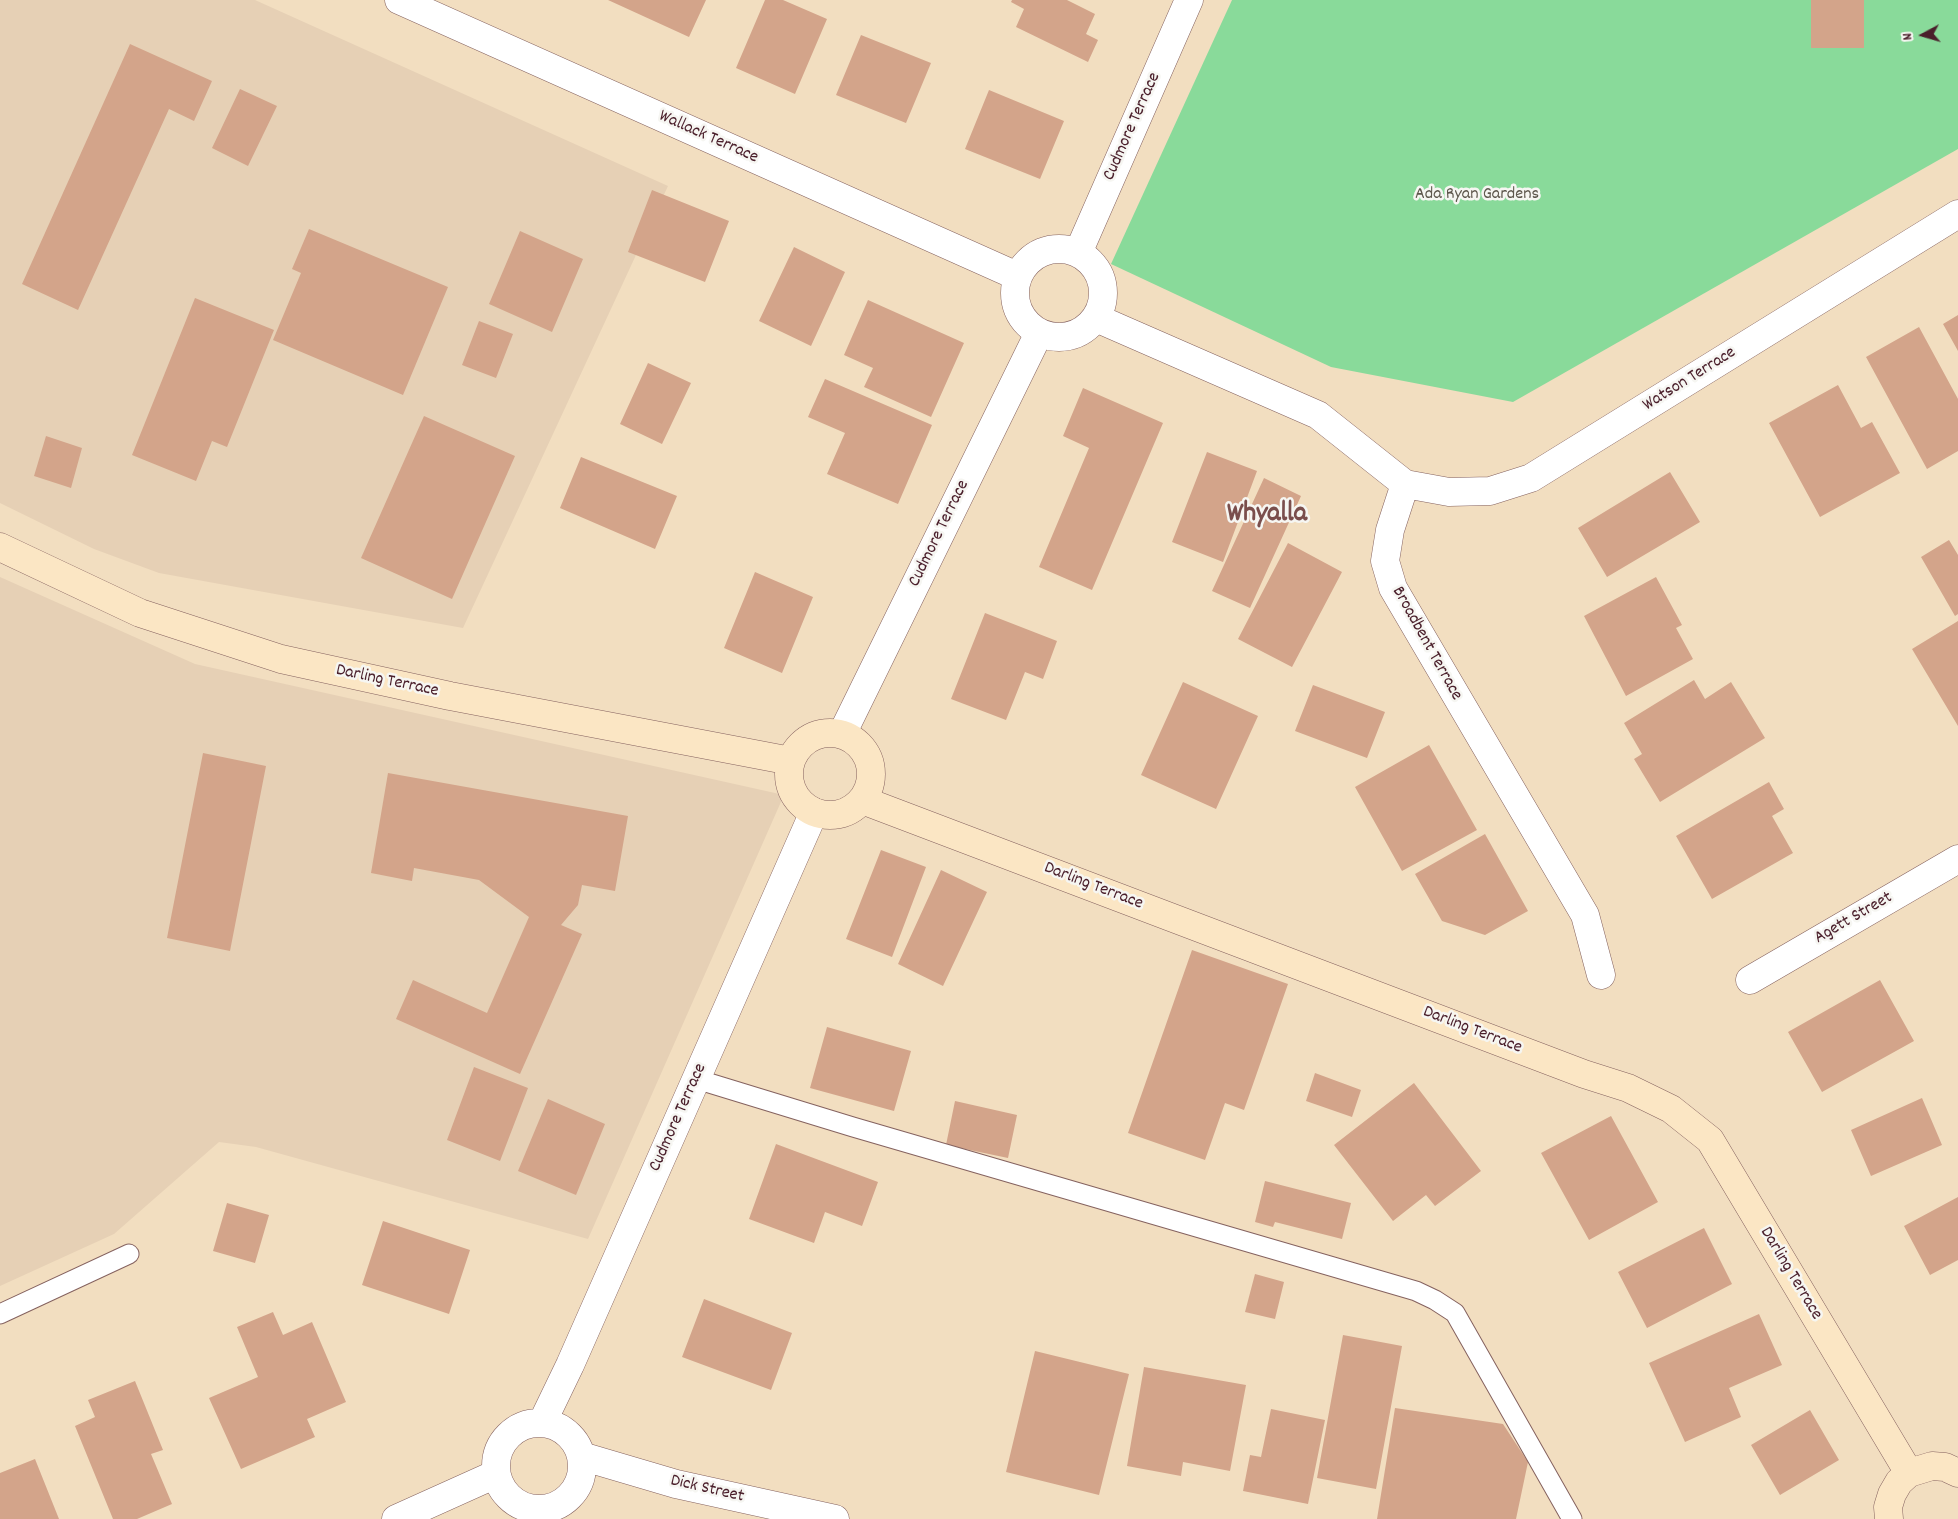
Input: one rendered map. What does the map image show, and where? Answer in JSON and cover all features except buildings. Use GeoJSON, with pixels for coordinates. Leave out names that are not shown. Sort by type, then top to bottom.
{"type":"FeatureCollection","features":[{"type":"Feature","properties":{"kind":"main road","name":"Darling Terrace"},"geometry":{"type":"LineString","coordinates":[[0,546],[140,613],[281,659],[450,696],[791,761]]}},
{"type":"Feature","properties":{"kind":"main road"},"geometry":{"type":"LineString","coordinates":[[829,732],[842,734],[853,740],[863,749],[869,762],[871,775],[868,788],[862,800],[840,814],[827,815],[814,812],[796,797],[790,786],[791,761],[796,750],[805,740],[829,732]]}},
{"type":"Feature","properties":{"kind":"main road","name":"Darling Terrace"},"geometry":{"type":"LineString","coordinates":[[862,800],[1584,1074],[1628,1088],[1670,1109],[1710,1140],[1909,1473]]}},
{"type":"Feature","properties":{"kind":"main road"},"geometry":{"type":"LineString","coordinates":[[1889,1519],[1888,1507],[1892,1494],[1899,1482],[1909,1473],[1932,1466],[1945,1467],[1958,1472]]}},
{"type":"Feature","properties":{"kind":"street","name":"Wallack Terrace"},"geometry":{"type":"LineString","coordinates":[[400,0],[1018,276]]}},
{"type":"Feature","properties":{"kind":"street","name":"Cudmore Terrace"},"geometry":{"type":"LineString","coordinates":[[1078,253],[1189,0]]}},
{"type":"Feature","properties":{"kind":"street","name":"Watson Terrace"},"geometry":{"type":"LineString","coordinates":[[1406,484],[1449,492],[1490,491],[1531,478],[1958,214]]}},
{"type":"Feature","properties":{"kind":"street"},"geometry":{"type":"LineString","coordinates":[[1050,249],[1064,249],[1078,253],[1090,262],[1100,274],[1104,289],[1102,304],[1096,318],[1086,329],[1072,336],[1058,338],[1031,329],[1021,318],[1016,305],[1014,290],[1018,276],[1025,264],[1036,254],[1050,249]]}},
{"type":"Feature","properties":{"kind":"street"},"geometry":{"type":"LineString","coordinates":[[1096,318],[1318,415],[1406,484]]}},
{"type":"Feature","properties":{"kind":"street","name":"Cudmore Terrace"},"geometry":{"type":"LineString","coordinates":[[842,734],[1039,333]]}},
{"type":"Feature","properties":{"kind":"street","name":"Broadbent Terrace"},"geometry":{"type":"LineString","coordinates":[[1406,484],[1390,530],[1385,561],[1392,588],[1585,915],[1601,975]]}},
{"type":"Feature","properties":{"kind":"street","name":"Cudmore Terrace"},"geometry":{"type":"LineString","coordinates":[[542,1423],[570,1366],[814,812]]}},
{"type":"Feature","properties":{"kind":"street","name":"Agett Street"},"geometry":{"type":"LineString","coordinates":[[1750,980],[1958,859]]}},
{"type":"Feature","properties":{"kind":"street"},"geometry":{"type":"LineString","coordinates":[[542,1423],[556,1426],[567,1433],[576,1443],[581,1456],[582,1470],[578,1484],[571,1495],[560,1504],[535,1514],[509,1498],[501,1487],[496,1474],[496,1462],[499,1448],[506,1437],[517,1428],[529,1424],[542,1423]]}},
{"type":"Feature","properties":{"kind":"street","name":"Dick Street"},"geometry":{"type":"LineString","coordinates":[[581,1456],[676,1484],[835,1519]]}},
{"type":"Feature","properties":{"kind":"street"},"geometry":{"type":"LineString","coordinates":[[396,1519],[496,1474]]}},
{"type":"Feature","properties":{"kind":"lane"},"geometry":{"type":"LineString","coordinates":[[696,1079],[862,1130],[1416,1291],[1436,1300],[1455,1313],[1572,1519]]}},
{"type":"Feature","properties":{"kind":"lane"},"geometry":{"type":"LineString","coordinates":[[0,1314],[128,1254]]}},
{"type":"Feature","properties":{"kind":"shaded area"},"geometry":{"type":"Polygon","coordinates":[[[0,0],[255,0],[668,186],[463,628],[159,573],[94,549],[0,503],[0,0]]]}},
{"type":"Feature","properties":{"kind":"shaded area"},"geometry":{"type":"Polygon","coordinates":[[[0,577],[195,664],[784,795],[588,1239],[256,1147],[219,1142],[114,1234],[0,1286],[0,577]]]}},
{"type":"Feature","properties":{"kind":"green space","name":"Ada Ryan Gardens"},"geometry":{"type":"Polygon","coordinates":[[[1232,0],[1958,0],[1958,149],[1513,402],[1331,367],[1111,264],[1232,0]]]}},
{"type":"Feature","properties":{"kind":"district","name":"Whyalla"},"geometry":{"type":"Point","coordinates":[1267,516]}}]}
